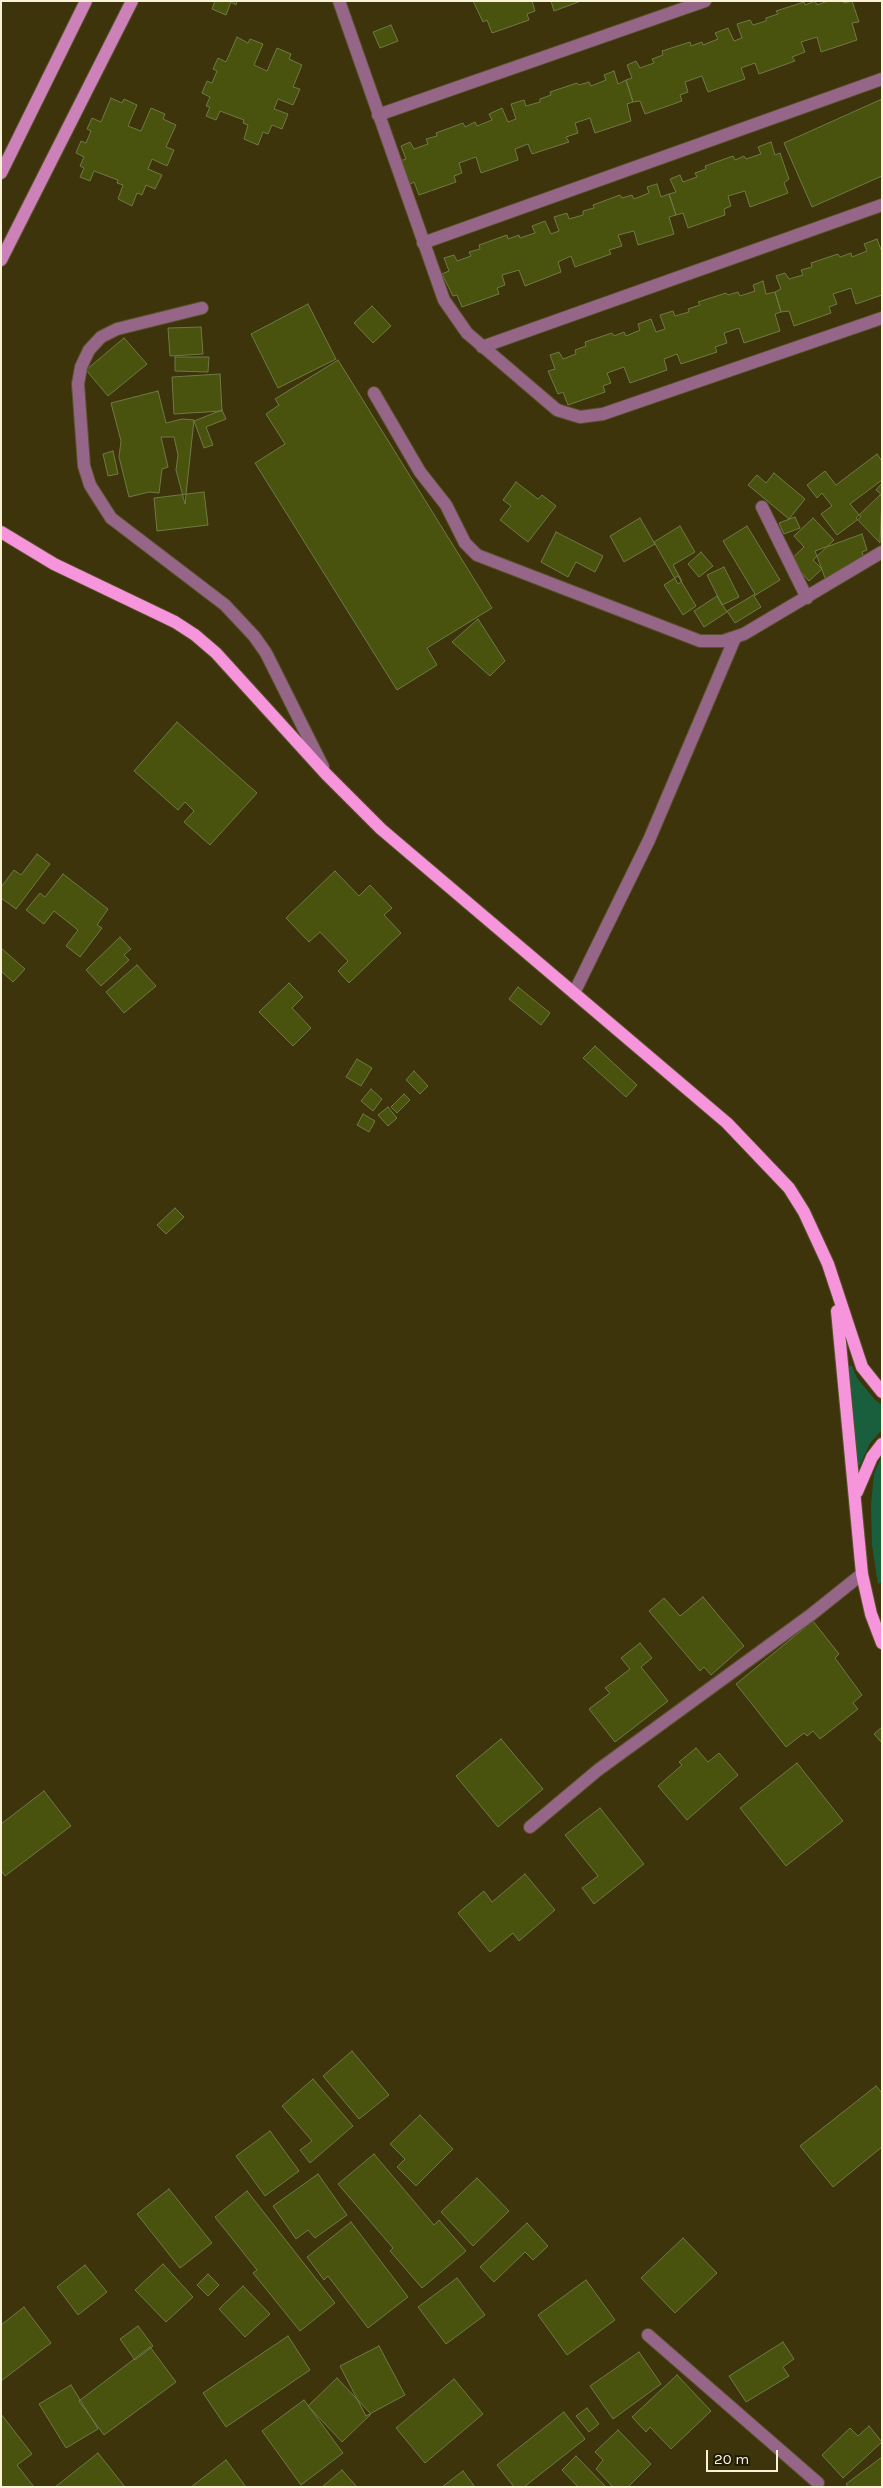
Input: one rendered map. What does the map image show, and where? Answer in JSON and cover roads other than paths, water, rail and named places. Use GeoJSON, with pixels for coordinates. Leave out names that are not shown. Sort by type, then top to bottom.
{"type":"FeatureCollection","features":[{"type":"Feature","properties":{"kind":"main road"},"geometry":{"type":"LineString","coordinates":[[1,532],[54,564],[176,622],[195,635],[216,653],[326,774],[404,849],[727,1122],[789,1188],[817,1237],[862,1367],[882,1392]]}},
{"type":"Feature","properties":{"kind":"main road"},"geometry":{"type":"LineString","coordinates":[[835,1291],[856,1495],[862,1574],[871,1614],[882,1643]]}},
{"type":"Feature","properties":{"kind":"main road"},"geometry":{"type":"LineString","coordinates":[[856,1495],[872,1457],[882,1444]]}},
{"type":"Feature","properties":{"kind":"street"},"geometry":{"type":"LineString","coordinates":[[1,173],[86,1]]}},
{"type":"Feature","properties":{"kind":"street"},"geometry":{"type":"LineString","coordinates":[[1,260],[132,1]]}},
{"type":"Feature","properties":{"kind":"street"},"geometry":{"type":"LineString","coordinates":[[339,1],[444,300],[455,318],[482,347],[557,410],[568,415],[592,417],[882,318]]}},
{"type":"Feature","properties":{"kind":"street"},"geometry":{"type":"LineString","coordinates":[[378,114],[706,1]]}},
{"type":"Feature","properties":{"kind":"street"},"geometry":{"type":"LineString","coordinates":[[423,243],[882,79]]}},
{"type":"Feature","properties":{"kind":"street"},"geometry":{"type":"LineString","coordinates":[[482,347],[882,205]]}},
{"type":"Feature","properties":{"kind":"street"},"geometry":{"type":"LineString","coordinates":[[202,308],[117,329],[101,337],[89,350],[81,367],[78,384],[84,466],[90,485],[111,518],[225,604],[254,636],[266,653],[326,774]]}},
{"type":"Feature","properties":{"kind":"street"},"geometry":{"type":"LineString","coordinates":[[374,392],[420,472],[446,505],[465,543],[477,555],[700,640],[712,642],[735,638],[807,598],[882,552]]}},
{"type":"Feature","properties":{"kind":"street"},"geometry":{"type":"LineString","coordinates":[[762,507],[807,598]]}},
{"type":"Feature","properties":{"kind":"street"},"geometry":{"type":"LineString","coordinates":[[574,993],[648,840],[735,638]]}},
{"type":"Feature","properties":{"kind":"street"},"geometry":{"type":"LineString","coordinates":[[530,1827],[598,1770],[812,1614],[862,1574]]}},
{"type":"Feature","properties":{"kind":"street"},"geometry":{"type":"LineString","coordinates":[[648,2335],[816,2485]]}}]}
